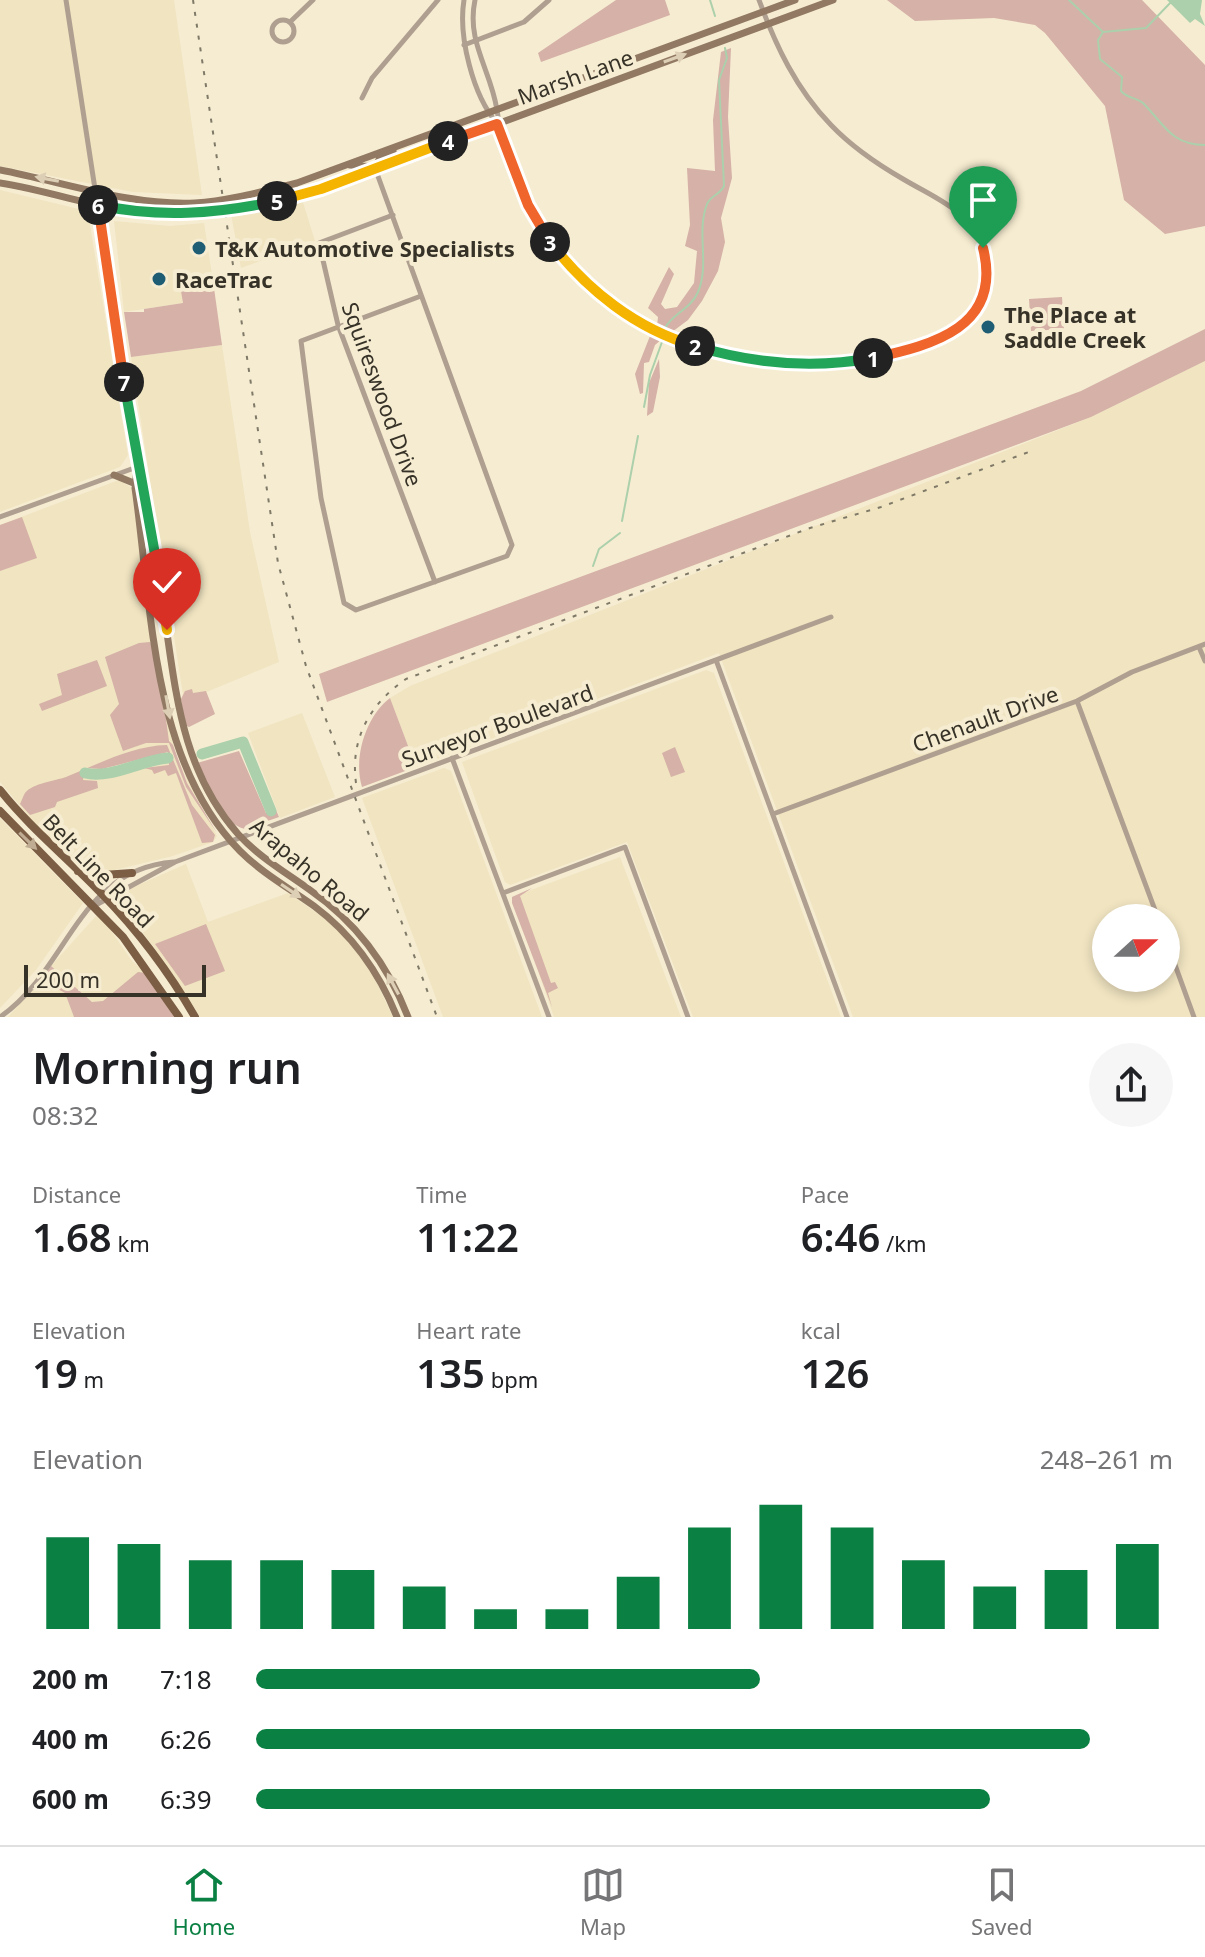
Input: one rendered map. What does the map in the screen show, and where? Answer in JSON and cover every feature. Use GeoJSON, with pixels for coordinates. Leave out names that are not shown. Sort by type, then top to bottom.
{"type":"FeatureCollection","features":[{"type":"Feature","properties":{"kind":"main road","name":"Marsh Lane"},"geometry":{"type":"LineString","coordinates":[[0,170],[137,199],[194,203],[272,189],[795,0]]}},
{"type":"Feature","properties":{"kind":"main road","name":"Marsh Lane"},"geometry":{"type":"LineString","coordinates":[[0,183],[96,205],[162,214],[196,215],[301,196],[833,0]]}},
{"type":"Feature","properties":{"kind":"main road"},"geometry":{"type":"LineString","coordinates":[[342,165],[375,167],[382,156],[404,142]]}},
{"type":"Feature","properties":{"kind":"main road","name":"Arapaho Road"},"geometry":{"type":"LineString","coordinates":[[95,189],[137,467],[136,484],[154,631],[176,748],[199,797],[231,841],[270,877],[338,926],[368,961],[397,1017]]}},
{"type":"Feature","properties":{"kind":"main road","name":"Arapaho Road"},"geometry":{"type":"LineString","coordinates":[[137,467],[146,488],[183,732],[209,796],[241,838],[345,918],[389,974],[408,1017]]}},
{"type":"Feature","properties":{"kind":"main road"},"geometry":{"type":"LineString","coordinates":[[114,475],[136,484]]}},
{"type":"Feature","properties":{"kind":"main road","name":"Belt Line Road"},"geometry":{"type":"LineString","coordinates":[[0,790],[47,843],[108,899],[149,947],[195,1017]]}},
{"type":"Feature","properties":{"kind":"main road","name":"Belt Line Road"},"geometry":{"type":"LineString","coordinates":[[0,811],[94,906],[137,955],[179,1017]]}},
{"type":"Feature","properties":{"kind":"main road"},"geometry":{"type":"LineString","coordinates":[[78,871],[113,876],[132,873]]}},
{"type":"Feature","properties":{"kind":"main road"},"geometry":{"type":"LineString","coordinates":[[338,926],[345,918]]}},
{"type":"Feature","properties":{"kind":"main road"},"geometry":{"type":"LineString","coordinates":[[171,1003],[183,996]]}},
{"type":"Feature","properties":{"kind":"street"},"geometry":{"type":"LineString","coordinates":[[66,0],[95,189]]}},
{"type":"Feature","properties":{"kind":"street"},"geometry":{"type":"LineString","coordinates":[[290,22],[313,0]]}},
{"type":"Feature","properties":{"kind":"street"},"geometry":{"type":"LineString","coordinates":[[362,98],[372,78],[438,0]]}},
{"type":"Feature","properties":{"kind":"street"},"geometry":{"type":"LineString","coordinates":[[464,0],[461,23],[464,45],[487,112],[497,124],[531,211],[556,250],[611,305],[668,336],[762,363],[819,365],[895,354],[952,335],[978,306],[987,274],[983,248],[973,226],[950,203],[877,162],[831,125],[791,73],[759,0]]}},
{"type":"Feature","properties":{"kind":"street"},"geometry":{"type":"LineString","coordinates":[[475,0],[471,23],[474,42],[497,109],[497,124]]}},
{"type":"Feature","properties":{"kind":"street"},"geometry":{"type":"LineString","coordinates":[[464,45],[524,22],[549,0]]}},
{"type":"Feature","properties":{"kind":"street"},"geometry":{"type":"LineString","coordinates":[[284,20],[290,22],[294,34],[285,42],[279,42],[272,32],[273,25],[284,20]]}},
{"type":"Feature","properties":{"kind":"street"},"geometry":{"type":"LineString","coordinates":[[375,167],[512,545],[507,556],[356,610],[344,603],[332,556],[301,341],[421,296]]}},
{"type":"Feature","properties":{"kind":"street","name":"Squireswood Drive"},"geometry":{"type":"LineString","coordinates":[[393,215],[319,243],[338,325],[435,582]]}},
{"type":"Feature","properties":{"kind":"street"},"geometry":{"type":"LineString","coordinates":[[0,517],[137,467]]}},
{"type":"Feature","properties":{"kind":"street","name":"Surveyor Boulevard"},"geometry":{"type":"LineString","coordinates":[[94,906],[175,862],[831,617]]}},
{"type":"Feature","properties":{"kind":"street"},"geometry":{"type":"LineString","coordinates":[[1202,646],[1205,661]]}},
{"type":"Feature","properties":{"kind":"street","name":"Chenault Drive"},"geometry":{"type":"LineString","coordinates":[[773,814],[1077,701],[1132,672],[1202,646]]}},
{"type":"Feature","properties":{"kind":"street"},"geometry":{"type":"LineString","coordinates":[[716,660],[847,1017]]}},
{"type":"Feature","properties":{"kind":"street"},"geometry":{"type":"LineString","coordinates":[[1077,701],[1153,904]]}},
{"type":"Feature","properties":{"kind":"street"},"geometry":{"type":"LineString","coordinates":[[452,758],[549,1017]]}},
{"type":"Feature","properties":{"kind":"street"},"geometry":{"type":"LineString","coordinates":[[503,893],[625,847],[688,1017]]}},
{"type":"Feature","properties":{"kind":"street","name":"Surveyor Boulevard"},"geometry":{"type":"LineString","coordinates":[[0,1017],[32,986],[68,935],[94,906],[100,892],[132,873],[157,863],[175,862]]}},
{"type":"Feature","properties":{"kind":"street"},"geometry":{"type":"LineString","coordinates":[[1180,978],[1194,1017]]}},
{"type":"Feature","properties":{"kind":"shaded area"},"geometry":{"type":"Polygon","coordinates":[[[0,0],[174,0],[202,195],[133,192],[0,166],[0,0]]]}},
{"type":"Feature","properties":{"kind":"shaded area"},"geometry":{"type":"Polygon","coordinates":[[[616,0],[665,0],[670,15],[541,62],[538,53],[616,0]]]}},
{"type":"Feature","properties":{"kind":"shaded area"},"geometry":{"type":"Polygon","coordinates":[[[887,0],[1142,0],[1205,65],[1205,226],[1165,234],[1124,200],[1105,106],[1035,25],[994,18],[915,21],[887,0]]]}},
{"type":"Feature","properties":{"kind":"shaded area"},"geometry":{"type":"Polygon","coordinates":[[[1167,0],[1202,0],[1200,14],[1205,26],[1195,19],[1190,23],[1167,0]]]}},
{"type":"Feature","properties":{"kind":"shaded area"},"geometry":{"type":"Polygon","coordinates":[[[731,48],[728,117],[732,178],[721,218],[725,242],[718,271],[702,301],[688,320],[672,332],[657,326],[658,317],[648,308],[669,267],[674,274],[661,304],[665,309],[677,307],[694,283],[697,251],[685,246],[690,225],[687,168],[715,171],[713,120],[721,52],[731,48]]]}},
{"type":"Feature","properties":{"kind":"shaded area"},"geometry":{"type":"Polygon","coordinates":[[[0,190],[83,210],[89,219],[128,455],[120,467],[0,512],[0,190]]]}},
{"type":"Feature","properties":{"kind":"shaded area"},"geometry":{"type":"Polygon","coordinates":[[[302,199],[315,241],[241,268],[231,214],[302,199]]]}},
{"type":"Feature","properties":{"kind":"shaded area"},"geometry":{"type":"Polygon","coordinates":[[[114,221],[170,226],[204,223],[213,281],[181,285],[183,303],[124,312],[114,221]]]}},
{"type":"Feature","properties":{"kind":"shaded area"},"geometry":{"type":"Polygon","coordinates":[[[213,281],[222,345],[131,357],[124,312],[144,312],[144,309],[183,303],[180,285],[213,281]]]}},
{"type":"Feature","properties":{"kind":"shaded area"},"geometry":{"type":"Polygon","coordinates":[[[1062,297],[1064,329],[1031,331],[1029,299],[1062,297]]]}},
{"type":"Feature","properties":{"kind":"shaded area"},"geometry":{"type":"Polygon","coordinates":[[[1205,329],[1205,361],[1091,417],[327,702],[319,674],[1081,391],[1205,329]]]}},
{"type":"Feature","properties":{"kind":"shaded area"},"geometry":{"type":"Polygon","coordinates":[[[650,336],[662,339],[655,345],[649,362],[644,363],[643,393],[640,394],[635,374],[650,336]]]}},
{"type":"Feature","properties":{"kind":"shaded area"},"geometry":{"type":"Polygon","coordinates":[[[222,345],[250,532],[279,662],[204,693],[183,695],[131,357],[222,345]]]}},
{"type":"Feature","properties":{"kind":"shaded area"},"geometry":{"type":"Polygon","coordinates":[[[659,359],[660,377],[653,412],[647,416],[649,383],[659,359]]]}},
{"type":"Feature","properties":{"kind":"shaded area"},"geometry":{"type":"Polygon","coordinates":[[[1205,361],[1205,1017],[853,1017],[719,653],[416,767],[390,698],[410,686],[1091,417],[1205,361]]]}},
{"type":"Feature","properties":{"kind":"shaded area"},"geometry":{"type":"Polygon","coordinates":[[[119,480],[132,488],[169,729],[177,759],[217,836],[213,842],[173,856],[102,873],[79,865],[37,826],[0,782],[0,525],[119,480]]]}},
{"type":"Feature","properties":{"kind":"shaded area"},"geometry":{"type":"Polygon","coordinates":[[[22,517],[37,558],[0,571],[0,525],[22,517]]]}},
{"type":"Feature","properties":{"kind":"shaded area"},"geometry":{"type":"Polygon","coordinates":[[[150,642],[157,656],[169,741],[187,783],[217,833],[186,787],[169,743],[146,743],[123,751],[110,715],[119,704],[105,657],[139,643],[150,642]]]}},
{"type":"Feature","properties":{"kind":"shaded area"},"geometry":{"type":"Polygon","coordinates":[[[97,660],[107,686],[42,711],[39,704],[62,695],[57,674],[97,660]]]}},
{"type":"Feature","properties":{"kind":"shaded area"},"geometry":{"type":"Polygon","coordinates":[[[706,670],[714,673],[841,1017],[693,1017],[627,842],[510,885],[505,882],[462,762],[706,670]]]}},
{"type":"Feature","properties":{"kind":"shaded area"},"geometry":{"type":"Polygon","coordinates":[[[192,689],[193,693],[206,691],[215,714],[189,727],[185,725],[181,699],[185,691],[192,689]]]}},
{"type":"Feature","properties":{"kind":"shaded area"},"geometry":{"type":"Polygon","coordinates":[[[390,698],[416,767],[362,787],[359,763],[364,738],[374,715],[390,698]]]}},
{"type":"Feature","properties":{"kind":"shaded area"},"geometry":{"type":"Polygon","coordinates":[[[302,713],[335,797],[280,818],[248,733],[302,713]]]}},
{"type":"Feature","properties":{"kind":"shaded area"},"geometry":{"type":"Polygon","coordinates":[[[167,745],[192,805],[215,835],[213,842],[202,843],[176,773],[168,776],[165,770],[154,774],[152,770],[144,768],[169,765],[168,752],[102,769],[87,768],[128,752],[167,745]]]}},
{"type":"Feature","properties":{"kind":"shaded area"},"geometry":{"type":"Polygon","coordinates":[[[675,747],[685,772],[671,777],[662,753],[675,747]]]}},
{"type":"Feature","properties":{"kind":"shaded area"},"geometry":{"type":"Polygon","coordinates":[[[239,751],[266,813],[276,810],[279,817],[245,829],[229,820],[223,812],[197,763],[239,751]]]}},
{"type":"Feature","properties":{"kind":"shaded area"},"geometry":{"type":"Polygon","coordinates":[[[444,768],[451,771],[542,1017],[443,1017],[362,798],[444,768]]]}},
{"type":"Feature","properties":{"kind":"shaded area"},"geometry":{"type":"Polygon","coordinates":[[[85,769],[83,780],[97,781],[98,788],[30,815],[20,804],[25,793],[33,787],[85,769]]]}},
{"type":"Feature","properties":{"kind":"shaded area"},"geometry":{"type":"Polygon","coordinates":[[[0,818],[83,903],[36,970],[0,1008],[0,818]]]}},
{"type":"Feature","properties":{"kind":"shaded area"},"geometry":{"type":"Polygon","coordinates":[[[620,857],[681,1017],[554,1017],[512,897],[620,857]]]}},
{"type":"Feature","properties":{"kind":"shaded area"},"geometry":{"type":"Polygon","coordinates":[[[186,864],[208,922],[288,893],[324,918],[348,940],[372,973],[393,1017],[200,1017],[165,962],[121,904],[127,890],[186,864]]]}},
{"type":"Feature","properties":{"kind":"shaded area"},"geometry":{"type":"Polygon","coordinates":[[[532,888],[520,896],[551,983],[555,982],[558,988],[548,993],[552,1007],[512,903],[512,897],[532,888]]]}},
{"type":"Feature","properties":{"kind":"shaded area"},"geometry":{"type":"Polygon","coordinates":[[[96,916],[102,918],[132,961],[146,973],[95,1011],[51,966],[96,916]]]}},
{"type":"Feature","properties":{"kind":"shaded area"},"geometry":{"type":"Polygon","coordinates":[[[206,924],[225,971],[185,986],[155,944],[206,924]]]}},
{"type":"Feature","properties":{"kind":"shaded area"},"geometry":{"type":"Polygon","coordinates":[[[51,966],[92,1002],[103,1001],[138,972],[146,973],[174,1017],[74,1017],[65,993],[42,980],[51,966]]]}},
{"type":"Feature","properties":{"kind":"shaded area"},"geometry":{"type":"Polygon","coordinates":[[[42,980],[65,993],[74,1017],[8,1017],[42,980]]]}},
{"type":"Feature","properties":{"kind":"waterway"},"geometry":{"type":"LineString","coordinates":[[710,0],[715,16]]}},
{"type":"Feature","properties":{"kind":"waterway"},"geometry":{"type":"LineString","coordinates":[[1069,0],[1103,32],[1098,40],[1100,59],[1122,77],[1121,91],[1143,103],[1176,137],[1205,145]]}},
{"type":"Feature","properties":{"kind":"waterway"},"geometry":{"type":"LineString","coordinates":[[1103,32],[1146,28],[1173,0]]}},
{"type":"Feature","properties":{"kind":"waterway"},"geometry":{"type":"LineString","coordinates":[[665,328],[698,292],[703,271],[704,215],[709,201],[724,186],[719,80],[727,58],[725,48]]}},
{"type":"Feature","properties":{"kind":"waterway"},"geometry":{"type":"LineString","coordinates":[[644,407],[650,375],[662,342]]}},
{"type":"Feature","properties":{"kind":"waterway"},"geometry":{"type":"LineString","coordinates":[[622,521],[638,436]]}},
{"type":"Feature","properties":{"kind":"waterway"},"geometry":{"type":"LineString","coordinates":[[593,566],[599,549],[620,533]]}},
{"type":"Feature","properties":{"kind":"waterway"},"geometry":{"type":"LineString","coordinates":[[202,754],[243,742],[271,811]]}},
{"type":"Feature","properties":{"kind":"waterway"},"geometry":{"type":"LineString","coordinates":[[85,773],[106,773],[168,758]]}},
{"type":"Feature","properties":{"kind":"railway"},"geometry":{"type":"LineString","coordinates":[[193,0],[278,563],[306,666],[437,1017]]}},
{"type":"Feature","properties":{"kind":"railway"},"geometry":{"type":"LineString","coordinates":[[356,783],[356,751],[365,724],[382,699],[406,679],[810,528],[881,507],[1034,450]]}},
{"type":"Feature","properties":{"kind":"place","name":"T&K Automotive Specialists"},"geometry":{"type":"Point","coordinates":[199,248]}},
{"type":"Feature","properties":{"kind":"place","name":"RaceTrac"},"geometry":{"type":"Point","coordinates":[159,279]}},
{"type":"Feature","properties":{"kind":"place","name":"The Place at Saddle Creek"},"geometry":{"type":"Point","coordinates":[988,327]}},
{"type":"Feature","properties":{"kind":"route"},"geometry":{"type":"LineString","coordinates":[[167,630],[146,488],[137,467],[96,205],[196,215],[274,202],[301,196],[497,124],[519,186],[542,231],[591,288],[611,305],[668,336],[762,363],[845,363],[915,349],[952,335],[969,319],[984,290],[987,274],[983,248]]}}]}
